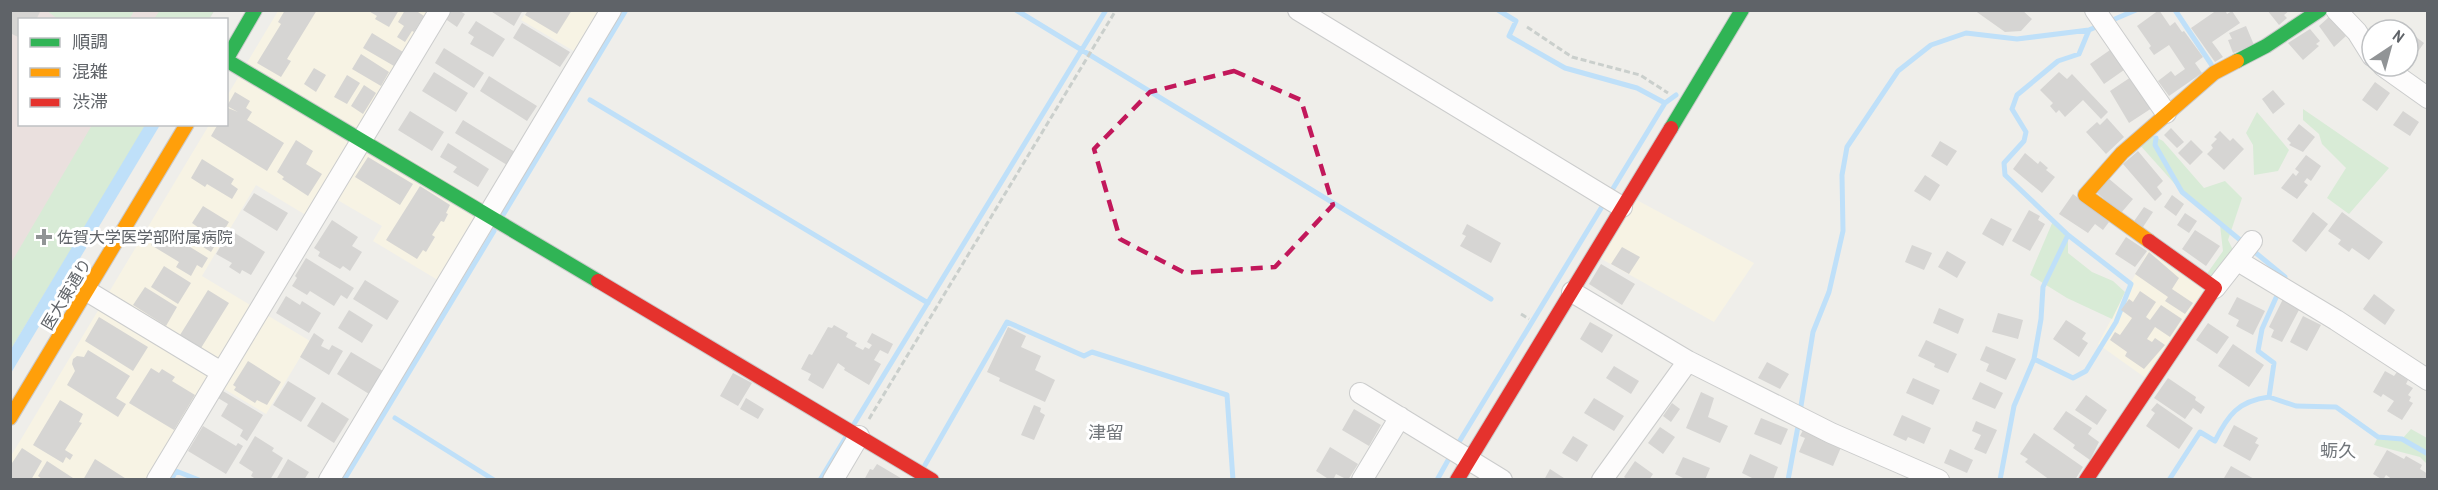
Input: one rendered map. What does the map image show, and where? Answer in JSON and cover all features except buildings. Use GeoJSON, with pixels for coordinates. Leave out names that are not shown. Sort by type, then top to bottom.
{"type":"FeatureCollection","features":[{"type":"Feature","properties":{"kind":"street"},"geometry":{"type":"LineString","coordinates":[[228,57],[255,10]]}},
{"type":"Feature","properties":{"kind":"street"},"geometry":{"type":"LineString","coordinates":[[160,479],[221,372],[440,10]]}},
{"type":"Feature","properties":{"kind":"street"},"geometry":{"type":"LineString","coordinates":[[330,480],[490,218],[611,10]]}},
{"type":"Feature","properties":{"kind":"street"},"geometry":{"type":"LineString","coordinates":[[1298,10],[1622,207]]}},
{"type":"Feature","properties":{"kind":"street"},"geometry":{"type":"LineString","coordinates":[[1457,480],[1460,453],[1572,292],[1742,10]]}},
{"type":"Feature","properties":{"kind":"street"},"geometry":{"type":"LineString","coordinates":[[2215,288],[2085,195],[2122,153],[2217,71],[2266,46],[2320,10]]}},
{"type":"Feature","properties":{"kind":"street"},"geometry":{"type":"LineString","coordinates":[[2336,10],[2360,37]]}},
{"type":"Feature","properties":{"kind":"street"},"geometry":{"type":"LineString","coordinates":[[2101,20],[2166,113]]}},
{"type":"Feature","properties":{"kind":"street"},"geometry":{"type":"LineString","coordinates":[[228,61],[924,475]]}},
{"type":"Feature","properties":{"kind":"street"},"geometry":{"type":"LineString","coordinates":[[2400,78],[2427,98]]}},
{"type":"Feature","properties":{"kind":"street","name":"医大東通り"},"geometry":{"type":"LineString","coordinates":[[10,418],[186,126]]}},
{"type":"Feature","properties":{"kind":"street"},"geometry":{"type":"LineString","coordinates":[[2086,480],[2215,288],[2244,251],[2281,287],[2427,380]]}},
{"type":"Feature","properties":{"kind":"street"},"geometry":{"type":"LineString","coordinates":[[87,291],[221,372]]}},
{"type":"Feature","properties":{"kind":"street"},"geometry":{"type":"LineString","coordinates":[[1572,292],[1688,361],[1801,418],[1939,480]]}},
{"type":"Feature","properties":{"kind":"street"},"geometry":{"type":"LineString","coordinates":[[1602,480],[1688,361]]}},
{"type":"Feature","properties":{"kind":"street"},"geometry":{"type":"LineString","coordinates":[[1360,393],[1502,480]]}},
{"type":"Feature","properties":{"kind":"street"},"geometry":{"type":"LineString","coordinates":[[1362,480],[1400,417]]}},
{"type":"Feature","properties":{"kind":"street"},"geometry":{"type":"LineString","coordinates":[[833,480],[853,432]]}},
{"type":"Feature","properties":{"kind":"path"},"geometry":{"type":"LineString","coordinates":[[853,432],[952,285],[1116,10]]}},
{"type":"Feature","properties":{"kind":"path"},"geometry":{"type":"LineString","coordinates":[[1527,27],[1572,57],[1640,75],[1672,95]]}},
{"type":"Feature","properties":{"kind":"highlighted area"},"geometry":{"type":"Polygon","coordinates":[[[1234,71],[1301,100],[1333,205],[1275,267],[1185,273],[1120,239],[1094,149],[1150,92],[1234,71]]]}},
{"type":"Feature","properties":{"kind":"shaded area","name":"佐賀大学医学部附属病院"},"geometry":{"type":"Polygon","coordinates":[[[11,11],[214,11],[210,18],[18,18],[18,126],[145,126],[11,349],[11,11]]]}},
{"type":"Feature","properties":{"kind":"shaded area"},"geometry":{"type":"Polygon","coordinates":[[[278,11],[431,11],[360,129],[487,205],[441,282],[373,241],[382,226],[324,192],[309,217],[256,185],[202,276],[310,341],[266,414],[211,381],[152,479],[11,480],[11,456],[208,126],[228,126],[228,94],[278,11]]]}},
{"type":"Feature","properties":{"kind":"shaded area"},"geometry":{"type":"Polygon","coordinates":[[[527,11],[602,11],[577,53],[521,20],[527,11]]]}},
{"type":"Feature","properties":{"kind":"shaded area"},"geometry":{"type":"Polygon","coordinates":[[[1633,198],[1754,263],[1714,322],[1598,257],[1633,198]]]}},
{"type":"Feature","properties":{"kind":"shaded area"},"geometry":{"type":"Polygon","coordinates":[[[2149,249],[2207,289],[2147,379],[2098,344],[2149,249]]]}},
{"type":"Feature","properties":{"kind":"green space"},"geometry":{"type":"Polygon","coordinates":[[[160,10],[214,10],[210,18],[155,18],[160,10]]]}},
{"type":"Feature","properties":{"kind":"green space"},"geometry":{"type":"Polygon","coordinates":[[[47,11],[134,11],[130,18],[57,18],[47,11]]]}},
{"type":"Feature","properties":{"kind":"green space"},"geometry":{"type":"Polygon","coordinates":[[[2303,109],[2389,168],[2349,214],[2327,198],[2346,168],[2322,144],[2319,134],[2303,120],[2303,109]]]}},
{"type":"Feature","properties":{"kind":"green space"},"geometry":{"type":"Polygon","coordinates":[[[2257,112],[2289,150],[2278,171],[2254,175],[2253,145],[2246,133],[2257,112]]]}},
{"type":"Feature","properties":{"kind":"green space"},"geometry":{"type":"Polygon","coordinates":[[[91,126],[145,126],[11,349],[11,263],[91,126]]]}},
{"type":"Feature","properties":{"kind":"green space"},"geometry":{"type":"Polygon","coordinates":[[[2150,134],[2163,141],[2204,188],[2225,181],[2242,198],[2228,240],[2236,256],[2216,280],[2206,275],[2223,251],[2220,225],[2182,192],[2139,144],[2150,134]]]}},
{"type":"Feature","properties":{"kind":"green space"},"geometry":{"type":"Polygon","coordinates":[[[2053,221],[2068,235],[2068,253],[2092,272],[2113,281],[2125,292],[2112,319],[2067,298],[2030,275],[2053,221]]]}},
{"type":"Feature","properties":{"kind":"green space"},"geometry":{"type":"Polygon","coordinates":[[[2411,429],[2427,438],[2427,464],[2420,457],[2374,445],[2378,437],[2402,439],[2411,429]]]}},
{"type":"Feature","properties":{"kind":"water"},"geometry":{"type":"Polygon","coordinates":[[[144,126],[159,126],[11,373],[11,349],[144,126]]]}},
{"type":"Feature","properties":{"kind":"waterway"},"geometry":{"type":"LineString","coordinates":[[503,215],[626,10]]}},
{"type":"Feature","properties":{"kind":"waterway"},"geometry":{"type":"LineString","coordinates":[[1016,10],[1491,299]]}},
{"type":"Feature","properties":{"kind":"waterway"},"geometry":{"type":"LineString","coordinates":[[854,424],[1106,10]]}},
{"type":"Feature","properties":{"kind":"waterway"},"geometry":{"type":"LineString","coordinates":[[1498,10],[1516,21],[1509,36],[1565,68],[1637,88],[1665,103]]}},
{"type":"Feature","properties":{"kind":"waterway"},"geometry":{"type":"LineString","coordinates":[[1800,412],[1813,332],[1829,292],[1843,231],[1842,175],[1847,147],[1898,71],[1931,45],[1966,33],[2017,39],[2089,30],[2136,10]]}},
{"type":"Feature","properties":{"kind":"waterway"},"geometry":{"type":"LineString","coordinates":[[2175,10],[2211,64]]}},
{"type":"Feature","properties":{"kind":"waterway"},"geometry":{"type":"LineString","coordinates":[[2000,480],[2014,406],[2034,359],[2041,319],[2043,287],[2068,235],[2005,175],[2004,163],[2024,141],[2026,132],[2012,109],[2017,95],[2058,61],[2079,54],[2089,30]]}},
{"type":"Feature","properties":{"kind":"waterway"},"geometry":{"type":"LineString","coordinates":[[1456,447],[1665,103],[1676,95]]}},
{"type":"Feature","properties":{"kind":"waterway"},"geometry":{"type":"LineString","coordinates":[[590,100],[928,303]]}},
{"type":"Feature","properties":{"kind":"waterway"},"geometry":{"type":"LineString","coordinates":[[2156,138],[2155,145],[2182,192],[2285,277],[2283,282]]}},
{"type":"Feature","properties":{"kind":"waterway"},"geometry":{"type":"LineString","coordinates":[[344,480],[494,231]]}},
{"type":"Feature","properties":{"kind":"waterway"},"geometry":{"type":"LineString","coordinates":[[2034,359],[2073,378],[2086,371],[2116,322],[2131,284],[2068,235]]}},
{"type":"Feature","properties":{"kind":"waterway"},"geometry":{"type":"LineString","coordinates":[[2279,291],[2262,329],[2258,351],[2274,363],[2269,397],[2296,406],[2336,407],[2378,437],[2402,439],[2428,454]]}},
{"type":"Feature","properties":{"kind":"waterway"},"geometry":{"type":"LineString","coordinates":[[925,465],[1007,322],[1084,356],[1092,352],[1227,395],[1233,480]]}},
{"type":"Feature","properties":{"kind":"waterway"},"geometry":{"type":"LineString","coordinates":[[2169,480],[2200,432],[2215,441],[2235,411],[2249,402],[2269,397]]}},
{"type":"Feature","properties":{"kind":"waterway"},"geometry":{"type":"LineString","coordinates":[[395,418],[494,480]]}},
{"type":"Feature","properties":{"kind":"waterway"},"geometry":{"type":"LineString","coordinates":[[1788,480],[1799,421]]}},
{"type":"Feature","properties":{"kind":"waterway"},"geometry":{"type":"LineString","coordinates":[[820,480],[846,437]]}},
{"type":"Feature","properties":{"kind":"waterway"},"geometry":{"type":"LineString","coordinates":[[1437,480],[1451,455]]}},
{"type":"Feature","properties":{"kind":"waterway"},"geometry":{"type":"LineString","coordinates":[[171,480],[176,471],[199,480]]}},
{"type":"Feature","properties":{"kind":"traffic: fast"},"geometry":{"type":"LineString","coordinates":[[228,57],[255,10]]}},
{"type":"Feature","properties":{"kind":"traffic: fast"},"geometry":{"type":"LineString","coordinates":[[1671,128],[1742,10]]}},
{"type":"Feature","properties":{"kind":"traffic: fast"},"geometry":{"type":"LineString","coordinates":[[2237,61],[2266,46],[2320,10]]}},
{"type":"Feature","properties":{"kind":"traffic: fast"},"geometry":{"type":"LineString","coordinates":[[228,61],[598,281]]}},
{"type":"Feature","properties":{"kind":"traffic: slow"},"geometry":{"type":"LineString","coordinates":[[2149,241],[2085,195],[2122,153],[2214,73],[2237,61]]}},
{"type":"Feature","properties":{"kind":"traffic: slow"},"geometry":{"type":"LineString","coordinates":[[10,418],[186,126]]}},
{"type":"Feature","properties":{"kind":"traffic: jam"},"geometry":{"type":"LineString","coordinates":[[1457,480],[1671,128]]}},
{"type":"Feature","properties":{"kind":"traffic: jam"},"geometry":{"type":"LineString","coordinates":[[2086,480],[2215,288],[2149,241]]}},
{"type":"Feature","properties":{"kind":"traffic: jam"},"geometry":{"type":"LineString","coordinates":[[598,281],[932,480]]}},
{"type":"Feature","properties":{"kind":"place","name":"佐賀大学医学部附属病院"},"geometry":{"type":"Point","coordinates":[44,237]}},
{"type":"Feature","properties":{"kind":"district","name":"津留"},"geometry":{"type":"Point","coordinates":[1106,432]}},
{"type":"Feature","properties":{"kind":"district","name":"蛎久"},"geometry":{"type":"Point","coordinates":[2338,450]}}]}
